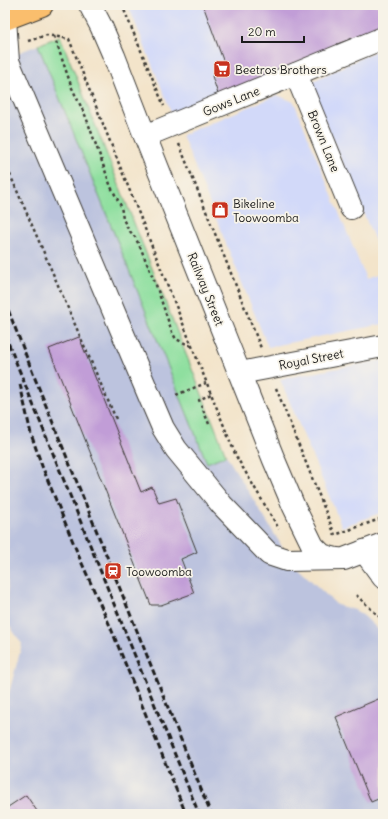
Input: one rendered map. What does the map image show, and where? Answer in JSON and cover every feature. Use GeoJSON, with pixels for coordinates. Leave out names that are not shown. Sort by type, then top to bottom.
{"type":"FeatureCollection","features":[{"type":"Feature","properties":{"kind":"main road"},"geometry":{"type":"LineString","coordinates":[[5,19],[42,5]]}},
{"type":"Feature","properties":{"kind":"street","name":"Railway Street"},"geometry":{"type":"LineString","coordinates":[[90,5],[114,56],[294,507],[313,546],[322,554],[337,559]]}},
{"type":"Feature","properties":{"kind":"street"},"geometry":{"type":"LineString","coordinates":[[5,19],[8,61],[135,363],[164,428],[176,448],[222,504],[269,554],[287,560],[344,559],[374,548],[383,577]]}},
{"type":"Feature","properties":{"kind":"street","name":"Gows Lane"},"geometry":{"type":"LineString","coordinates":[[145,136],[383,38]]}},
{"type":"Feature","properties":{"kind":"street","name":"Brown Lane"},"geometry":{"type":"LineString","coordinates":[[296,74],[351,208]]}},
{"type":"Feature","properties":{"kind":"street","name":"Royal Street"},"geometry":{"type":"LineString","coordinates":[[240,373],[383,346]]}},
{"type":"Feature","properties":{"kind":"path"},"geometry":{"type":"LineString","coordinates":[[122,5],[172,126],[335,535],[383,518]]}},
{"type":"Feature","properties":{"kind":"path"},"geometry":{"type":"LineString","coordinates":[[8,48],[48,35],[69,39],[236,456],[279,529]]}},
{"type":"Feature","properties":{"kind":"path"},"geometry":{"type":"LineString","coordinates":[[54,36],[72,88],[86,117],[111,187],[121,206],[123,219],[141,249],[156,285],[172,332],[176,340],[192,346]]}},
{"type":"Feature","properties":{"kind":"path"},"geometry":{"type":"LineString","coordinates":[[5,163],[116,419]]}},
{"type":"Feature","properties":{"kind":"path"},"geometry":{"type":"LineString","coordinates":[[176,395],[206,382]]}},
{"type":"Feature","properties":{"kind":"path"},"geometry":{"type":"LineString","coordinates":[[209,424],[199,400],[211,394]]}},
{"type":"Feature","properties":{"kind":"path"},"geometry":{"type":"LineString","coordinates":[[356,596],[383,620]]}},
{"type":"Feature","properties":{"kind":"shaded area","name":"Beetros Brothers"},"geometry":{"type":"Polygon","coordinates":[[[128,5],[383,5],[383,33],[174,119],[128,5]]]}},
{"type":"Feature","properties":{"kind":"shaded area"},"geometry":{"type":"Polygon","coordinates":[[[38,45],[207,462],[226,455],[280,543],[286,557],[337,605],[355,610],[364,616],[383,634],[383,814],[5,814],[5,708],[22,644],[7,622],[8,526],[5,519],[5,58],[38,45]]]}},
{"type":"Feature","properties":{"kind":"shaded area"},"geometry":{"type":"Polygon","coordinates":[[[375,51],[383,55],[383,260],[309,83],[375,51]]]}},
{"type":"Feature","properties":{"kind":"shaded area"},"geometry":{"type":"Polygon","coordinates":[[[277,95],[294,102],[366,279],[383,273],[383,324],[268,347],[182,135],[277,95]]]}},
{"type":"Feature","properties":{"kind":"shaded area"},"geometry":{"type":"Polygon","coordinates":[[[383,360],[383,512],[342,527],[280,379],[383,360]]]}},
{"type":"Feature","properties":{"kind":"green space"},"geometry":{"type":"Polygon","coordinates":[[[60,36],[226,455],[207,463],[38,45],[60,36]]]}},
{"type":"Feature","properties":{"kind":"building"},"geometry":{"type":"Polygon","coordinates":[[[203,5],[381,5],[383,12],[383,27],[337,44],[338,47],[219,97],[212,76],[227,71],[203,5]]]}},
{"type":"Feature","properties":{"kind":"building"},"geometry":{"type":"Polygon","coordinates":[[[79,337],[141,492],[152,487],[159,503],[176,498],[197,552],[181,559],[194,593],[161,605],[151,605],[49,349],[79,337]]]}},
{"type":"Feature","properties":{"kind":"building"},"geometry":{"type":"Polygon","coordinates":[[[383,697],[383,797],[371,802],[336,717],[383,697]]]}},
{"type":"Feature","properties":{"kind":"building"},"geometry":{"type":"Polygon","coordinates":[[[26,795],[39,814],[5,814],[5,809],[26,795]]]}},
{"type":"Feature","properties":{"kind":"railway"},"geometry":{"type":"LineString","coordinates":[[5,302],[211,814]]}},
{"type":"Feature","properties":{"kind":"railway"},"geometry":{"type":"LineString","coordinates":[[5,335],[199,814]]}},
{"type":"Feature","properties":{"kind":"railway"},"geometry":{"type":"LineString","coordinates":[[20,384],[31,434],[42,466],[80,559],[110,626],[186,814]]}},
{"type":"Feature","properties":{"kind":"place","name":"Beetros Brothers"},"geometry":{"type":"Point","coordinates":[222,69]}},
{"type":"Feature","properties":{"kind":"place","name":"Bikeline Toowoomba"},"geometry":{"type":"Point","coordinates":[220,210]}},
{"type":"Feature","properties":{"kind":"place","name":"Toowoomba"},"geometry":{"type":"Point","coordinates":[113,571]}}]}
